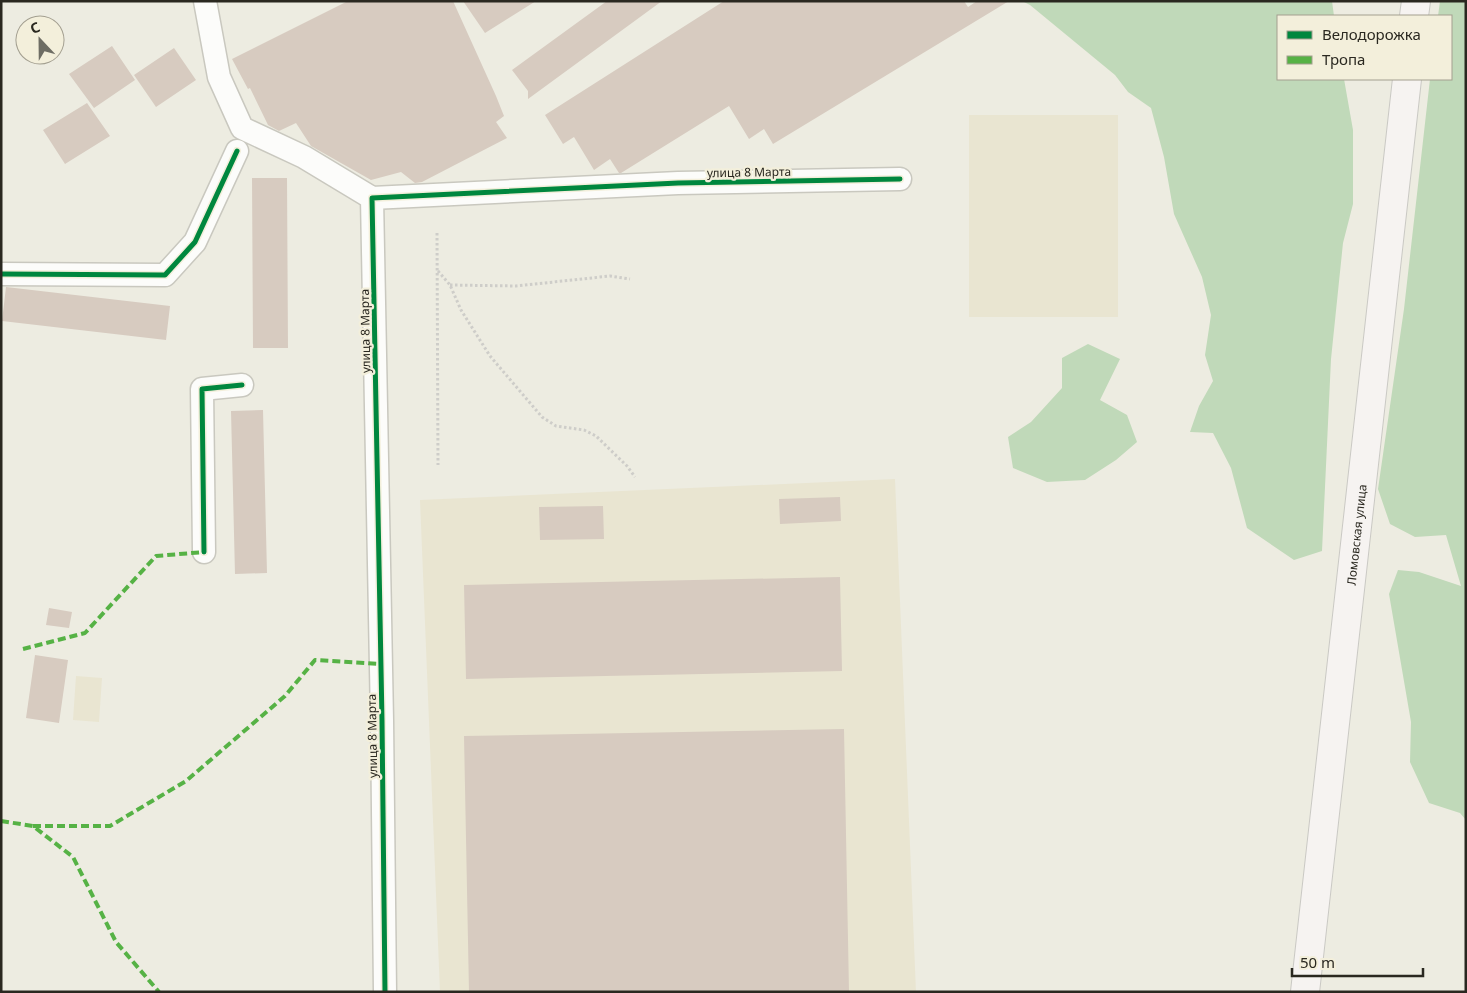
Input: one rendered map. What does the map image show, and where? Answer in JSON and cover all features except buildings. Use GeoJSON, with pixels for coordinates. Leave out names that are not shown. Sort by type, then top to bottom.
{"type":"FeatureCollection","features":[{"type":"Feature","properties":{"kind":"main road"},"geometry":{"type":"LineString","coordinates":[[1414,15],[1416,1]]}},
{"type":"Feature","properties":{"kind":"main road","name":"Ломовская улица"},"geometry":{"type":"LineString","coordinates":[[1306,992],[1407,80]]}},
{"type":"Feature","properties":{"kind":"street"},"geometry":{"type":"LineString","coordinates":[[204,1],[219,77],[242,128],[304,157],[372,198]]}},
{"type":"Feature","properties":{"kind":"street"},"geometry":{"type":"LineString","coordinates":[[1,274],[166,275],[195,242],[237,151]]}},
{"type":"Feature","properties":{"kind":"street","name":"улица 8 Марта"},"geometry":{"type":"LineString","coordinates":[[385,992],[372,198],[678,183],[900,179]]}},
{"type":"Feature","properties":{"kind":"street"},"geometry":{"type":"LineString","coordinates":[[204,552],[202,389],[242,385]]}},
{"type":"Feature","properties":{"kind":"path"},"geometry":{"type":"LineString","coordinates":[[437,233],[438,465]]}},
{"type":"Feature","properties":{"kind":"path"},"geometry":{"type":"LineString","coordinates":[[438,272],[450,285],[461,310],[490,356],[542,417],[556,426],[584,430],[596,436],[627,466],[635,478]]}},
{"type":"Feature","properties":{"kind":"path"},"geometry":{"type":"LineString","coordinates":[[450,285],[516,286],[610,276],[630,278]]}},
{"type":"Feature","properties":{"kind":"shaded area"},"geometry":{"type":"Polygon","coordinates":[[[969,115],[1118,115],[1118,317],[969,317],[969,115]]]}},
{"type":"Feature","properties":{"kind":"shaded area"},"geometry":{"type":"Polygon","coordinates":[[[895,479],[916,992],[440,992],[420,500],[895,479]]]}},
{"type":"Feature","properties":{"kind":"shaded area"},"geometry":{"type":"Polygon","coordinates":[[[76,676],[102,678],[99,722],[73,720],[76,676]]]}},
{"type":"Feature","properties":{"kind":"green space"},"geometry":{"type":"Polygon","coordinates":[[[1022,1],[1332,1],[1334,15],[1277,15],[1277,80],[1344,80],[1353,130],[1353,204],[1343,243],[1331,359],[1322,551],[1294,560],[1247,528],[1231,468],[1213,433],[1190,432],[1199,406],[1213,381],[1205,355],[1211,315],[1202,277],[1174,214],[1164,157],[1151,108],[1128,92],[1115,75],[1030,5],[1022,1]]]}},
{"type":"Feature","properties":{"kind":"green space"},"geometry":{"type":"Polygon","coordinates":[[[1440,1],[1466,1],[1466,820],[1460,813],[1429,803],[1410,762],[1411,722],[1389,594],[1398,570],[1419,572],[1461,586],[1446,535],[1415,537],[1390,524],[1378,489],[1404,309],[1430,80],[1452,80],[1452,15],[1438,15],[1440,1]]]}},
{"type":"Feature","properties":{"kind":"green space"},"geometry":{"type":"Polygon","coordinates":[[[1088,344],[1120,359],[1100,400],[1127,415],[1137,442],[1116,460],[1085,480],[1047,482],[1013,468],[1008,437],[1031,422],[1062,388],[1062,358],[1088,344]]]}},
{"type":"Feature","properties":{"kind":"marked path"},"geometry":{"type":"LineString","coordinates":[[23,649],[85,633],[156,556],[204,552]]}},
{"type":"Feature","properties":{"kind":"marked path"},"geometry":{"type":"LineString","coordinates":[[33,826],[110,826],[186,781],[285,696],[315,660],[381,664]]}},
{"type":"Feature","properties":{"kind":"marked path"},"geometry":{"type":"LineString","coordinates":[[1,821],[33,826],[73,857],[116,942],[159,992]]}},
{"type":"Feature","properties":{"kind":"cycle path"},"geometry":{"type":"LineString","coordinates":[[1,274],[165,275],[195,242],[237,151]]}},
{"type":"Feature","properties":{"kind":"cycle path"},"geometry":{"type":"LineString","coordinates":[[385,992],[372,198],[678,183],[900,179]]}},
{"type":"Feature","properties":{"kind":"cycle path"},"geometry":{"type":"LineString","coordinates":[[204,552],[202,389],[242,385]]}}]}
